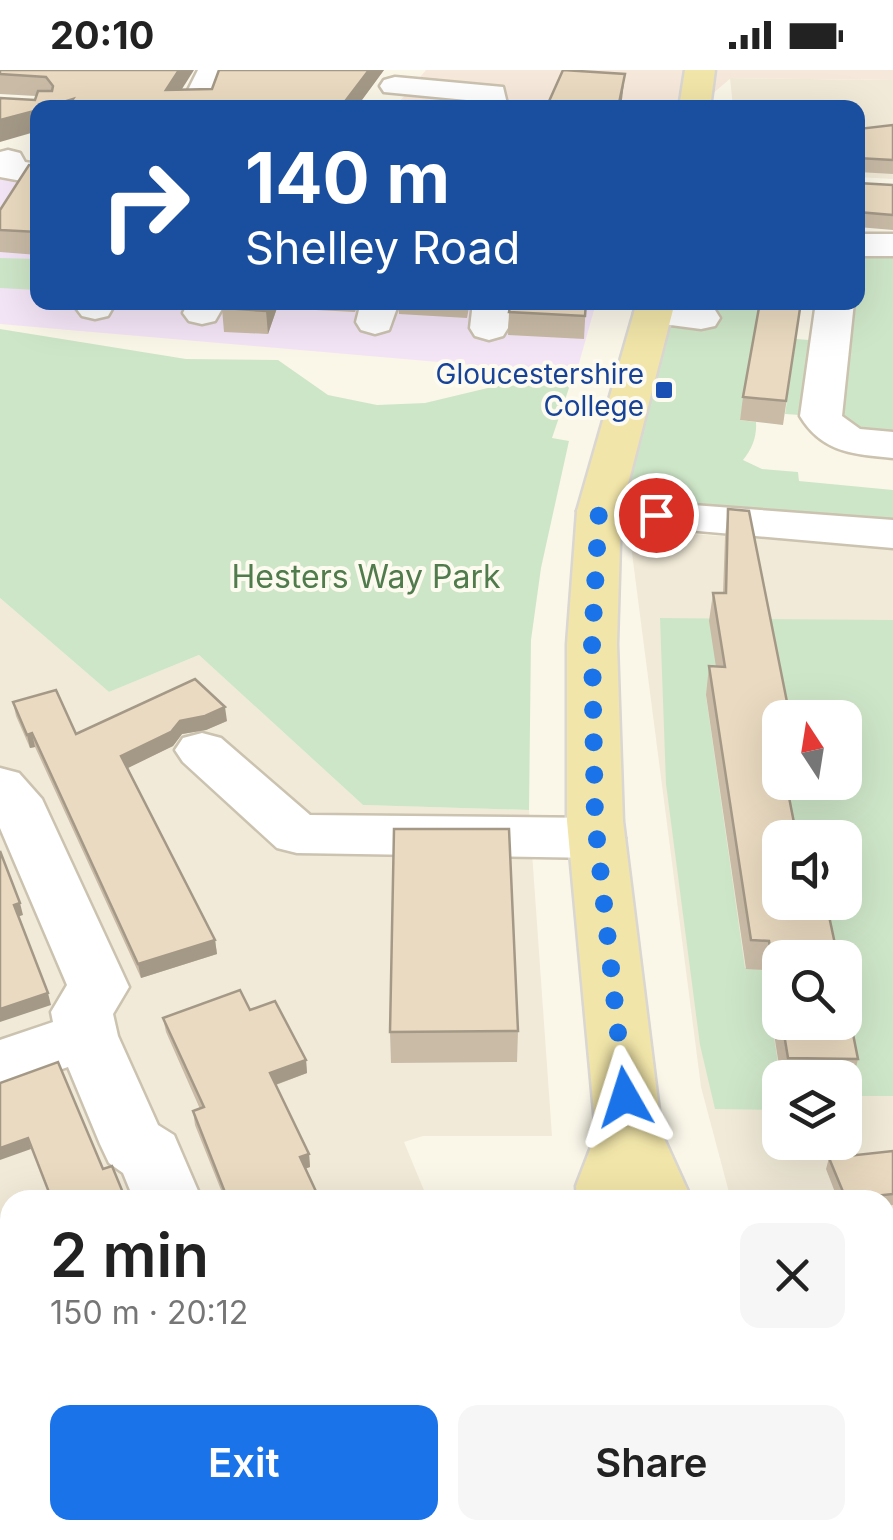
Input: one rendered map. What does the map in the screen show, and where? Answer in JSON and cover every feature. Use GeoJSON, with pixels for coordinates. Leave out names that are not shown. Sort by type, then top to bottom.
{"type":"FeatureCollection","features":[{"type":"Feature","properties":{"kind":"main road"},"geometry":{"type":"LineString","coordinates":[[695,100],[700,70]]}},
{"type":"Feature","properties":{"kind":"main road"},"geometry":{"type":"LineString","coordinates":[[654,1190],[629,1134],[597,838],[592,644],[599,510],[670,311]]}},
{"type":"Feature","properties":{"kind":"main road"},"geometry":{"type":"LineString","coordinates":[[610,1190],[629,1134]]}},
{"type":"Feature","properties":{"kind":"street"},"geometry":{"type":"LineString","coordinates":[[199,100],[214,70]]}},
{"type":"Feature","properties":{"kind":"street"},"geometry":{"type":"LineString","coordinates":[[393,88],[496,88]]}},
{"type":"Feature","properties":{"kind":"street"},"geometry":{"type":"LineString","coordinates":[[865,245],[893,245]]}},
{"type":"Feature","properties":{"kind":"street"},"geometry":{"type":"LineString","coordinates":[[834,310],[821,416],[829,430],[840,437],[893,445]]}},
{"type":"Feature","properties":{"kind":"street"},"geometry":{"type":"LineString","coordinates":[[599,510],[893,534]]}},
{"type":"Feature","properties":{"kind":"street"},"geometry":{"type":"LineString","coordinates":[[202,750],[297,834],[597,838]]}},
{"type":"Feature","properties":{"kind":"street"},"geometry":{"type":"LineString","coordinates":[[0,786],[15,799],[98,987],[82,1012],[87,1036],[134,1144],[150,1155],[164,1190]]}},
{"type":"Feature","properties":{"kind":"street"},"geometry":{"type":"LineString","coordinates":[[0,1065],[87,1036]]}},
{"type":"Feature","properties":{"kind":"shaded area"},"geometry":{"type":"Polygon","coordinates":[[[426,70],[893,70],[893,80],[731,78],[705,100],[401,100],[426,70]]]}},
{"type":"Feature","properties":{"kind":"shaded area"},"geometry":{"type":"Polygon","coordinates":[[[730,78],[893,80],[893,179],[865,177],[865,100],[732,100],[730,78]]]}},
{"type":"Feature","properties":{"kind":"shaded area"},"geometry":{"type":"Polygon","coordinates":[[[0,175],[30,181],[30,310],[594,310],[576,374],[0,324],[0,175]]]}},
{"type":"Feature","properties":{"kind":"shaded area"},"geometry":{"type":"Polygon","coordinates":[[[629,530],[893,547],[893,1190],[728,1190],[701,1087],[629,530]]]}},
{"type":"Feature","properties":{"kind":"shaded area"},"geometry":{"type":"Polygon","coordinates":[[[0,598],[109,692],[199,655],[363,805],[529,810],[552,1136],[423,1136],[404,1142],[424,1190],[0,1190],[0,598]]]}},
{"type":"Feature","properties":{"kind":"green space"},"geometry":{"type":"Polygon","coordinates":[[[865,245],[893,245],[893,445],[840,437],[835,310],[865,310],[865,245]]]}},
{"type":"Feature","properties":{"kind":"green space"},"geometry":{"type":"Polygon","coordinates":[[[0,258],[30,259],[30,290],[0,288],[0,258]]]}},
{"type":"Feature","properties":{"kind":"green space"},"geometry":{"type":"Polygon","coordinates":[[[654,310],[760,310],[740,420],[756,422],[756,433],[743,460],[762,469],[798,472],[799,481],[893,490],[893,534],[599,511],[654,310]]]}},
{"type":"Feature","properties":{"kind":"green space","name":"Hesters Way Park"},"geometry":{"type":"Polygon","coordinates":[[[0,329],[186,359],[278,360],[328,395],[377,405],[425,403],[496,386],[570,385],[552,438],[569,441],[541,568],[531,640],[529,810],[363,805],[199,655],[109,692],[0,598],[0,329]]]}},
{"type":"Feature","properties":{"kind":"green space"},"geometry":{"type":"Polygon","coordinates":[[[796,339],[822,341],[813,416],[785,414],[796,339]]]}},
{"type":"Feature","properties":{"kind":"green space"},"geometry":{"type":"Polygon","coordinates":[[[660,618],[893,620],[893,1096],[862,1096],[862,1060],[849,1060],[848,1040],[862,1040],[862,940],[805,940],[801,920],[862,920],[862,820],[780,820],[773,800],[862,800],[862,700],[762,700],[762,769],[710,621],[721,695],[706,696],[745,968],[762,970],[762,1040],[774,1040],[777,1060],[762,1060],[762,1110],[715,1109],[700,1045],[666,784],[660,618]]]}},
{"type":"Feature","properties":{"kind":"building"},"geometry":{"type":"Polygon","coordinates":[[[0,70],[179,70],[166,90],[212,89],[219,70],[369,70],[346,100],[35,100],[38,91],[52,91],[46,77],[0,74],[0,70]]]}},
{"type":"Feature","properties":{"kind":"building"},"geometry":{"type":"Polygon","coordinates":[[[563,70],[625,74],[620,100],[550,100],[563,70]]]}},
{"type":"Feature","properties":{"kind":"building"},"geometry":{"type":"Polygon","coordinates":[[[0,98],[35,100],[30,100],[30,112],[0,120],[0,98]]]}},
{"type":"Feature","properties":{"kind":"building"},"geometry":{"type":"Polygon","coordinates":[[[893,125],[893,160],[865,158],[865,128],[893,125]]]}},
{"type":"Feature","properties":{"kind":"building"},"geometry":{"type":"Polygon","coordinates":[[[29,165],[30,232],[0,230],[0,210],[29,165]]]}},
{"type":"Feature","properties":{"kind":"building"},"geometry":{"type":"Polygon","coordinates":[[[865,183],[893,185],[893,215],[865,213],[865,183]]]}},
{"type":"Feature","properties":{"kind":"building"},"geometry":{"type":"Polygon","coordinates":[[[509,310],[585,310],[585,316],[509,310]]]}},
{"type":"Feature","properties":{"kind":"building"},"geometry":{"type":"Polygon","coordinates":[[[759,310],[800,310],[786,401],[743,397],[759,310]]]}},
{"type":"Feature","properties":{"kind":"building"},"geometry":{"type":"Polygon","coordinates":[[[728,509],[749,511],[787,700],[762,700],[762,800],[790,800],[793,820],[762,820],[762,920],[830,920],[834,940],[751,940],[709,666],[725,667],[713,593],[726,593],[728,509]]]}},
{"type":"Feature","properties":{"kind":"building"},"geometry":{"type":"Polygon","coordinates":[[[195,679],[225,707],[180,721],[171,732],[121,756],[215,940],[138,964],[32,733],[27,735],[13,702],[56,690],[76,734],[195,679]]]}},
{"type":"Feature","properties":{"kind":"building"},"geometry":{"type":"Polygon","coordinates":[[[394,829],[509,829],[518,1031],[390,1032],[394,829]]]}},
{"type":"Feature","properties":{"kind":"building"},"geometry":{"type":"Polygon","coordinates":[[[0,851],[20,903],[14,905],[48,993],[0,1009],[0,851]]]}},
{"type":"Feature","properties":{"kind":"building"},"geometry":{"type":"Polygon","coordinates":[[[240,990],[250,1010],[275,1001],[306,1060],[270,1073],[309,1154],[300,1157],[315,1190],[224,1190],[193,1111],[204,1107],[163,1018],[240,990]]]}},
{"type":"Feature","properties":{"kind":"building"},"geometry":{"type":"Polygon","coordinates":[[[785,1040],[854,1040],[858,1059],[788,1058],[785,1040]]]}},
{"type":"Feature","properties":{"kind":"building"},"geometry":{"type":"Polygon","coordinates":[[[58,1062],[103,1169],[112,1166],[122,1190],[48,1190],[28,1138],[0,1148],[0,1083],[58,1062]]]}},
{"type":"Feature","properties":{"kind":"building"},"geometry":{"type":"Polygon","coordinates":[[[893,1151],[893,1190],[842,1190],[830,1160],[862,1160],[862,1154],[893,1151]]]}},
{"type":"Feature","properties":{"kind":"place","name":"Gloucestershire College"},"geometry":{"type":"Point","coordinates":[664,390]}},
{"type":"Feature","properties":{"kind":"route"},"geometry":{"type":"LineString","coordinates":[[625,1097],[595,821],[592,644],[599,510],[656,515]]}}]}
